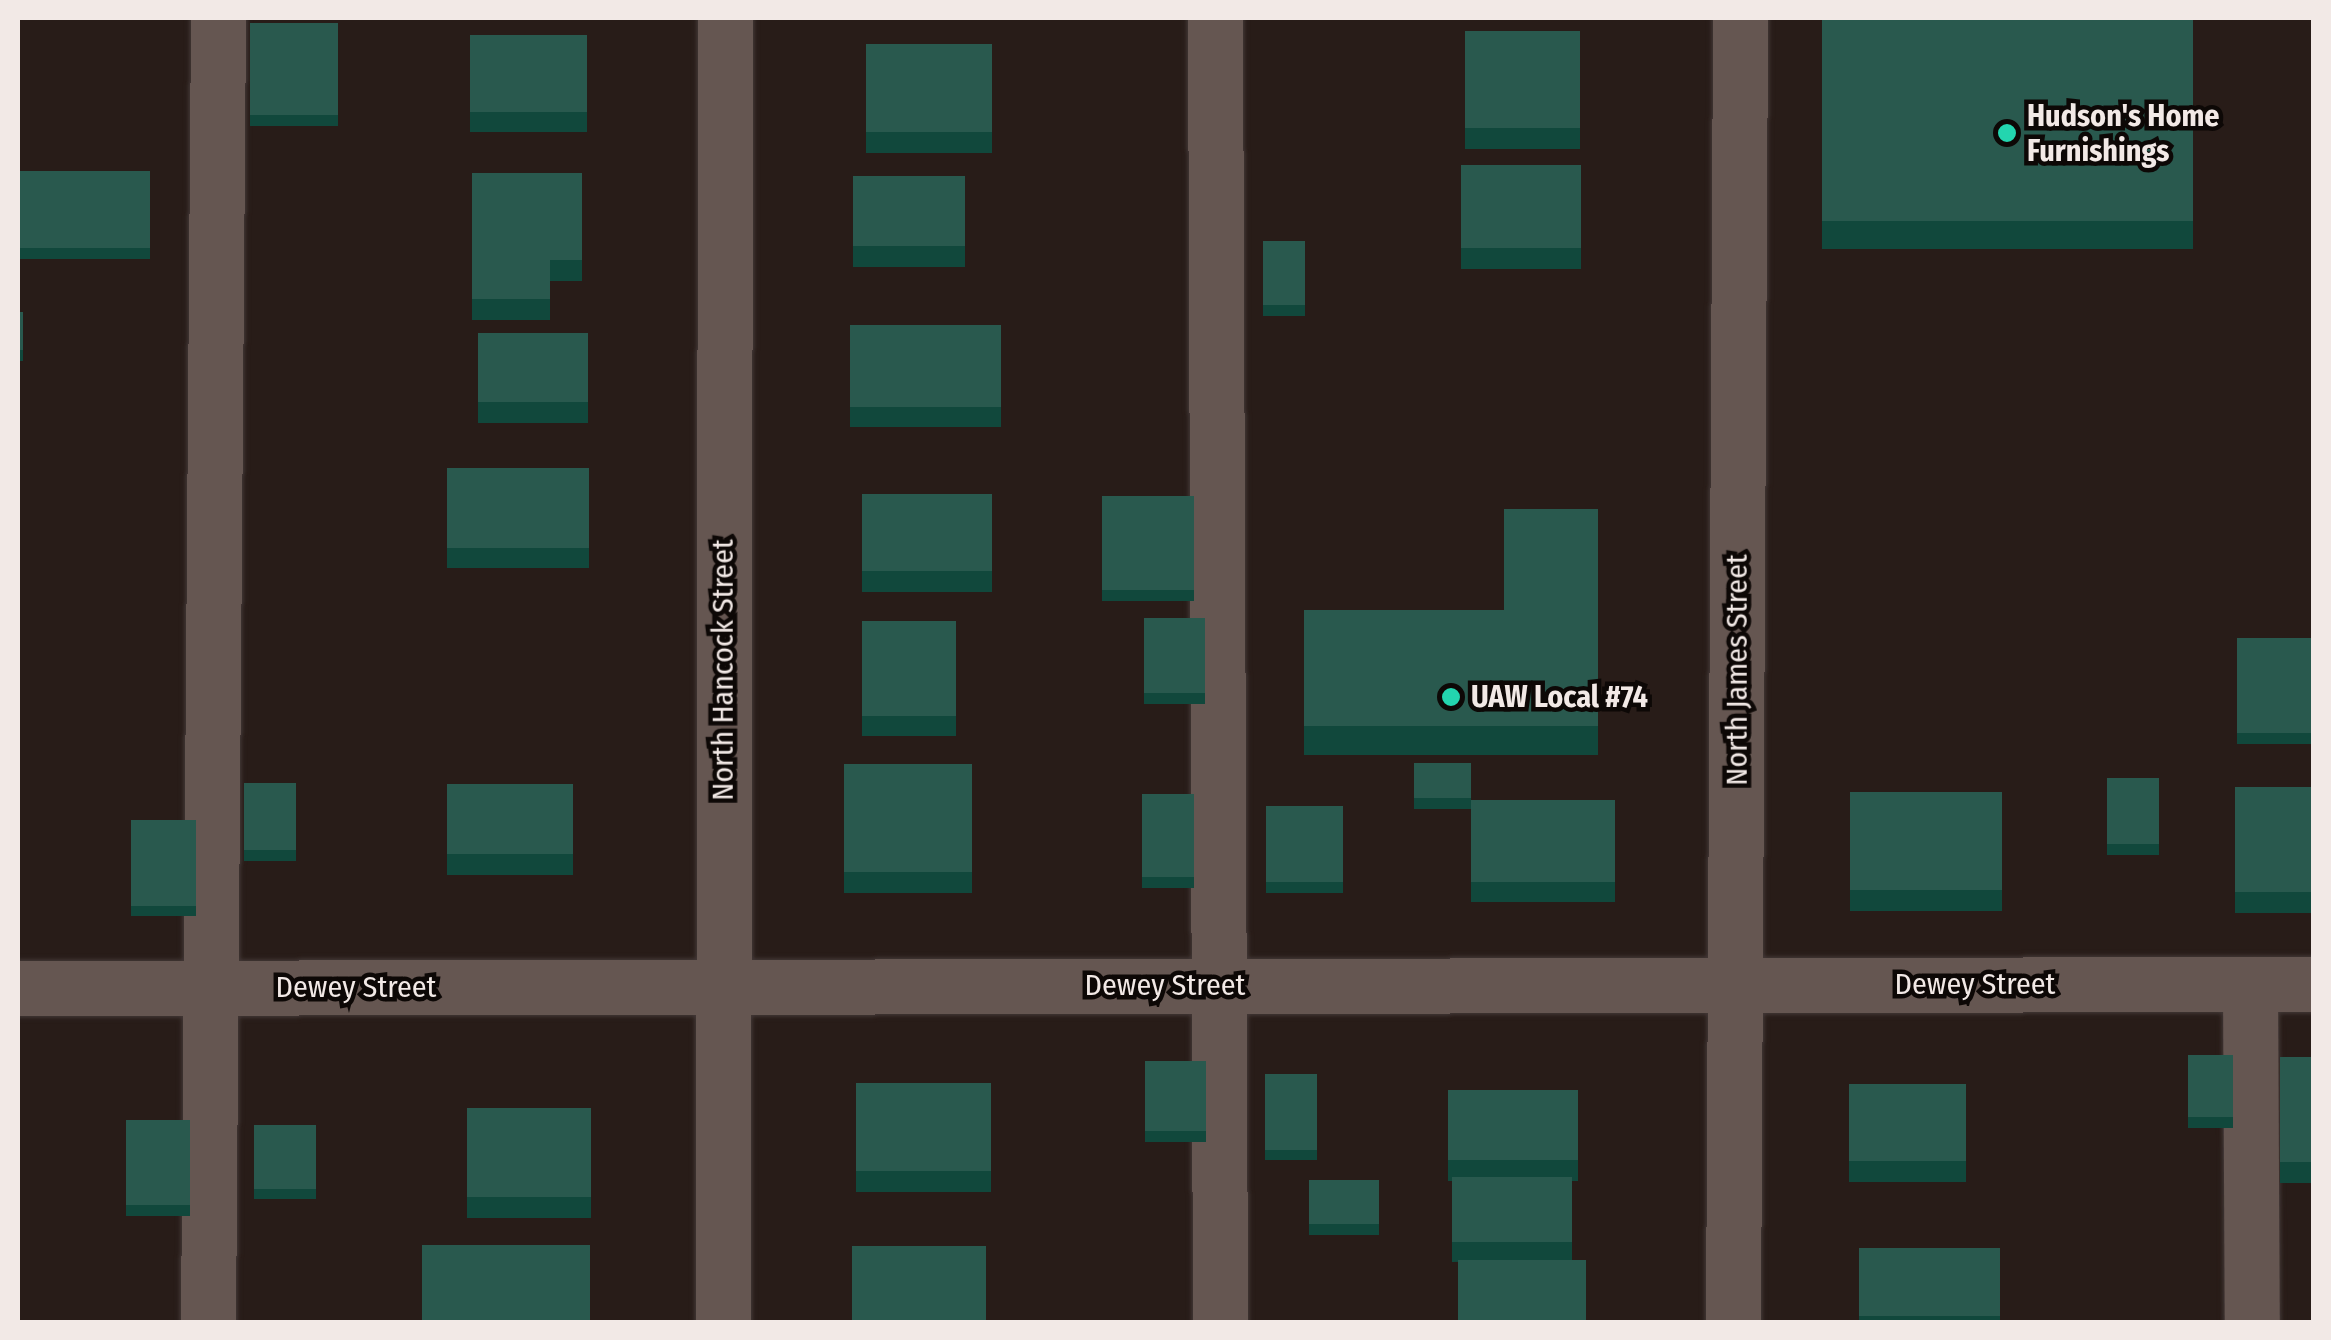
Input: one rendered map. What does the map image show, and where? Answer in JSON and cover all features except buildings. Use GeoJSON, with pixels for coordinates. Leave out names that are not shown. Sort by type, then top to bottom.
{"type":"FeatureCollection","features":[{"type":"Feature","properties":{"kind":"street"},"geometry":{"type":"LineString","coordinates":[[208,1322],[206,987],[218,18]]}},
{"type":"Feature","properties":{"kind":"street","name":"North Hancock Street"},"geometry":{"type":"LineString","coordinates":[[723,1322],[726,18]]}},
{"type":"Feature","properties":{"kind":"street"},"geometry":{"type":"LineString","coordinates":[[1214,18],[1220,1322]]}},
{"type":"Feature","properties":{"kind":"street","name":"North James Street"},"geometry":{"type":"LineString","coordinates":[[1733,1322],[1740,18]]}},
{"type":"Feature","properties":{"kind":"street"},"geometry":{"type":"LineString","coordinates":[[2250,984],[2252,1322]]}},
{"type":"Feature","properties":{"kind":"street","name":"Dewey Street"},"geometry":{"type":"LineString","coordinates":[[18,988],[2314,984]]}},
{"type":"Feature","properties":{"kind":"place","name":"Hudson's Home Furnishings"},"geometry":{"type":"Point","coordinates":[2007,133]}},
{"type":"Feature","properties":{"kind":"place","name":"UAW Local #74"},"geometry":{"type":"Point","coordinates":[1451,697]}}]}
